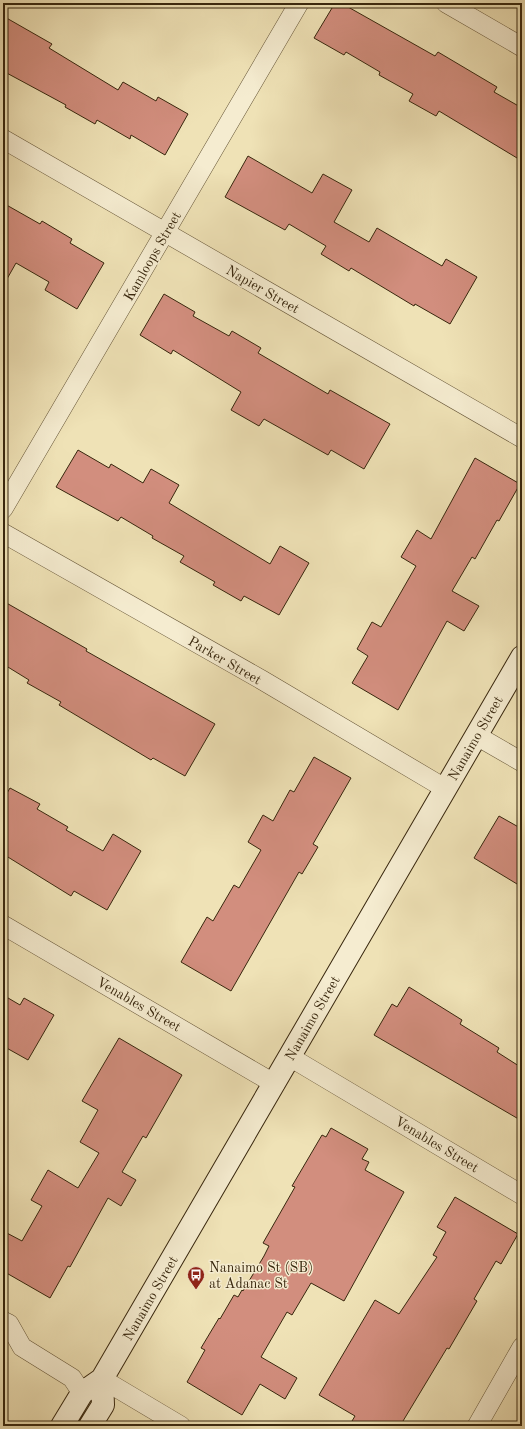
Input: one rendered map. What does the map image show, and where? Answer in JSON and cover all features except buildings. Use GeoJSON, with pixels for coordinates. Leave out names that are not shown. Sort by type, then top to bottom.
{"type":"FeatureCollection","features":[{"type":"Feature","properties":{"kind":"main road","name":"Nanaimo Street"},"geometry":{"type":"LineString","coordinates":[[62,1426],[82,1393],[102,1379],[275,1084],[522,657]]}},
{"type":"Feature","properties":{"kind":"main road"},"geometry":{"type":"LineString","coordinates":[[90,1426],[102,1405],[102,1379]]}},
{"type":"Feature","properties":{"kind":"street","name":"Kamloops Street"},"geometry":{"type":"LineString","coordinates":[[3,509],[299,3]]}},
{"type":"Feature","properties":{"kind":"street"},"geometry":{"type":"LineString","coordinates":[[446,3],[522,47]]}},
{"type":"Feature","properties":{"kind":"street","name":"Napier Street"},"geometry":{"type":"LineString","coordinates":[[3,140],[522,438]]}},
{"type":"Feature","properties":{"kind":"street","name":"Parker Street"},"geometry":{"type":"LineString","coordinates":[[3,533],[255,676],[446,789]]}},
{"type":"Feature","properties":{"kind":"street"},"geometry":{"type":"LineString","coordinates":[[476,736],[522,762]]}},
{"type":"Feature","properties":{"kind":"street","name":"Venables Street"},"geometry":{"type":"LineString","coordinates":[[3,925],[275,1084]]}},
{"type":"Feature","properties":{"kind":"street","name":"Venables Street"},"geometry":{"type":"LineString","coordinates":[[290,1057],[522,1195]]}},
{"type":"Feature","properties":{"kind":"street"},"geometry":{"type":"LineString","coordinates":[[6,1322],[22,1347],[72,1378],[82,1393]]}},
{"type":"Feature","properties":{"kind":"street"},"geometry":{"type":"LineString","coordinates":[[477,1426],[522,1347]]}},
{"type":"Feature","properties":{"kind":"street"},"geometry":{"type":"LineString","coordinates":[[102,1379],[182,1426]]}},
{"type":"Feature","properties":{"kind":"place","name":"Nanaimo St (SB) at Adanac St"},"geometry":{"type":"Point","coordinates":[196,1290]}}]}
